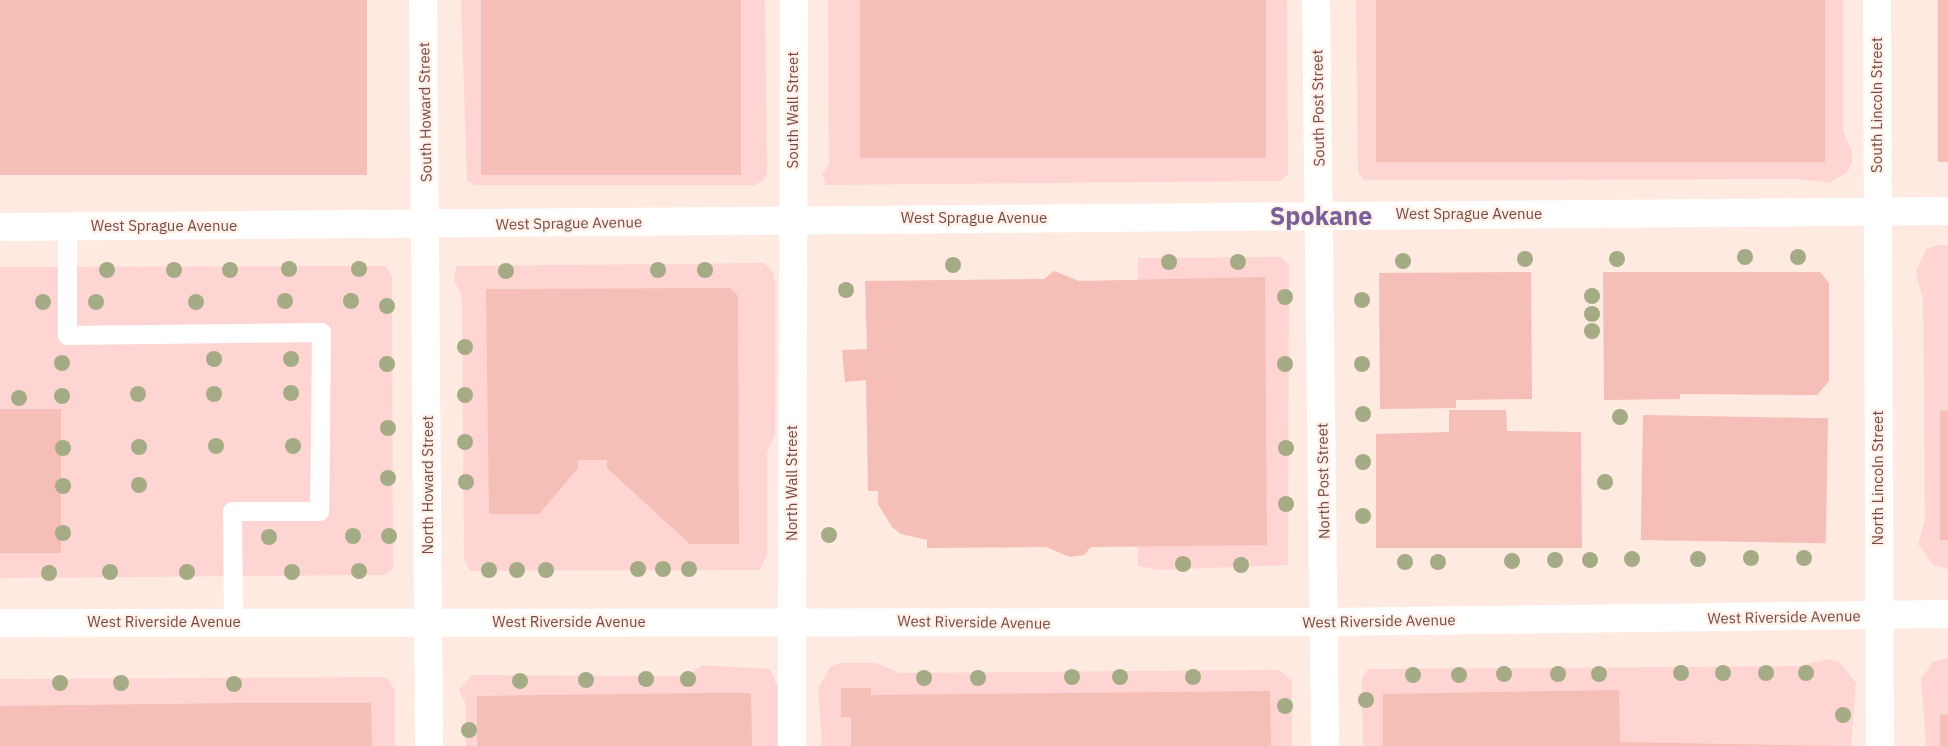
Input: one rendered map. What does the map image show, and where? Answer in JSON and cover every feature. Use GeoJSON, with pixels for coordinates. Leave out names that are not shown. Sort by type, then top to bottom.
{"type":"FeatureCollection","features":[{"type":"Feature","properties":{"kind":"street","name":"South Howard Street"},"geometry":{"type":"LineString","coordinates":[[423,0],[427,225]]}},
{"type":"Feature","properties":{"kind":"street","name":"South Wall Street"},"geometry":{"type":"LineString","coordinates":[[793,220],[794,0]]}},
{"type":"Feature","properties":{"kind":"street","name":"South Post Street"},"geometry":{"type":"LineString","coordinates":[[1316,0],[1321,216]]}},
{"type":"Feature","properties":{"kind":"street","name":"South Lincoln Street"},"geometry":{"type":"LineString","coordinates":[[1877,0],[1877,211]]}},
{"type":"Feature","properties":{"kind":"street","name":"North Lincoln Street"},"geometry":{"type":"LineString","coordinates":[[1877,211],[1880,746]]}},
{"type":"Feature","properties":{"kind":"street","name":"West Sprague Avenue"},"geometry":{"type":"LineString","coordinates":[[0,227],[427,225],[793,220],[1948,211]]}},
{"type":"Feature","properties":{"kind":"street","name":"North Post Street"},"geometry":{"type":"LineString","coordinates":[[1321,216],[1325,746]]}},
{"type":"Feature","properties":{"kind":"street","name":"North Wall Street"},"geometry":{"type":"LineString","coordinates":[[792,746],[793,220]]}},
{"type":"Feature","properties":{"kind":"street","name":"North Howard Street"},"geometry":{"type":"LineString","coordinates":[[427,225],[429,746]]}},
{"type":"Feature","properties":{"kind":"street","name":"West Riverside Avenue"},"geometry":{"type":"LineString","coordinates":[[0,624],[233,621],[792,620],[1324,622],[1948,614]]}},
{"type":"Feature","properties":{"kind":"lane"},"geometry":{"type":"LineString","coordinates":[[66,226],[66,335],[320,332],[319,511],[232,511],[233,621]]}},
{"type":"Feature","properties":{"kind":"shaded area"},"geometry":{"type":"Polygon","coordinates":[[[461,0],[765,0],[767,173],[763,181],[755,185],[475,185],[467,181],[461,0]]]}},
{"type":"Feature","properties":{"kind":"shaded area"},"geometry":{"type":"Polygon","coordinates":[[[828,0],[1287,0],[1288,174],[1280,181],[826,185],[822,174],[829,165],[828,0]]]}},
{"type":"Feature","properties":{"kind":"shaded area"},"geometry":{"type":"Polygon","coordinates":[[[1356,0],[1843,0],[1843,131],[1852,151],[1852,162],[1847,172],[1829,183],[1799,179],[1364,180],[1358,172],[1356,0]]]}},
{"type":"Feature","properties":{"kind":"shaded area"},"geometry":{"type":"Polygon","coordinates":[[[1939,245],[1948,245],[1948,569],[1933,565],[1918,544],[1925,519],[1923,301],[1916,271],[1926,249],[1939,245]]]}},
{"type":"Feature","properties":{"kind":"shaded area"},"geometry":{"type":"Polygon","coordinates":[[[1281,257],[1289,265],[1288,565],[1159,570],[1138,566],[1138,258],[1281,257]]]}},
{"type":"Feature","properties":{"kind":"shaded area"},"geometry":{"type":"Polygon","coordinates":[[[764,263],[773,272],[775,281],[775,434],[767,453],[767,554],[760,570],[470,571],[464,559],[462,295],[454,281],[456,266],[764,263]]]}},
{"type":"Feature","properties":{"kind":"shaded area"},"geometry":{"type":"Polygon","coordinates":[[[386,266],[392,277],[393,568],[386,575],[0,578],[0,267],[386,266]]]}},
{"type":"Feature","properties":{"kind":"shaded area"},"geometry":{"type":"Polygon","coordinates":[[[1948,658],[1948,746],[1926,746],[1921,679],[1933,662],[1948,658]]]}},
{"type":"Feature","properties":{"kind":"shaded area"},"geometry":{"type":"Polygon","coordinates":[[[1828,659],[1840,662],[1856,683],[1851,746],[1363,746],[1362,678],[1368,669],[1799,666],[1828,659]]]}},
{"type":"Feature","properties":{"kind":"shaded area"},"geometry":{"type":"Polygon","coordinates":[[[839,663],[876,663],[900,673],[1279,670],[1292,681],[1292,746],[822,746],[818,689],[830,667],[839,663]]]}},
{"type":"Feature","properties":{"kind":"shaded area"},"geometry":{"type":"Polygon","coordinates":[[[702,665],[770,669],[781,693],[782,746],[466,746],[466,705],[459,690],[472,675],[688,676],[702,665]]]}},
{"type":"Feature","properties":{"kind":"shaded area"},"geometry":{"type":"Polygon","coordinates":[[[381,677],[388,679],[395,690],[395,746],[0,746],[0,679],[381,677]]]}},
{"type":"Feature","properties":{"kind":"building"},"geometry":{"type":"Polygon","coordinates":[[[0,0],[367,0],[367,175],[0,175],[0,0]]]}},
{"type":"Feature","properties":{"kind":"building"},"geometry":{"type":"Polygon","coordinates":[[[481,0],[741,0],[741,175],[481,175],[481,0]]]}},
{"type":"Feature","properties":{"kind":"building"},"geometry":{"type":"Polygon","coordinates":[[[860,0],[1266,0],[1266,158],[860,158],[860,0]]]}},
{"type":"Feature","properties":{"kind":"building"},"geometry":{"type":"Polygon","coordinates":[[[1376,0],[1825,0],[1825,162],[1376,162],[1376,0]]]}},
{"type":"Feature","properties":{"kind":"building"},"geometry":{"type":"Polygon","coordinates":[[[1938,0],[1948,0],[1948,162],[1938,162],[1938,0]]]}},
{"type":"Feature","properties":{"kind":"building"},"geometry":{"type":"Polygon","coordinates":[[[1054,271],[1079,281],[1265,277],[1267,545],[1091,547],[1084,555],[1070,557],[1046,547],[927,548],[927,540],[901,534],[892,527],[878,504],[878,491],[868,491],[866,380],[845,382],[842,350],[867,349],[865,281],[1044,279],[1054,271]]]}},
{"type":"Feature","properties":{"kind":"building"},"geometry":{"type":"Polygon","coordinates":[[[1531,272],[1532,399],[1456,400],[1456,408],[1380,409],[1379,273],[1531,272]]]}},
{"type":"Feature","properties":{"kind":"building"},"geometry":{"type":"Polygon","coordinates":[[[1603,272],[1820,272],[1829,283],[1829,381],[1817,395],[1680,394],[1680,399],[1604,400],[1603,272]]]}},
{"type":"Feature","properties":{"kind":"building"},"geometry":{"type":"Polygon","coordinates":[[[730,288],[738,296],[739,544],[690,544],[607,468],[607,460],[578,460],[578,468],[539,514],[489,514],[486,289],[730,288]]]}},
{"type":"Feature","properties":{"kind":"building"},"geometry":{"type":"Polygon","coordinates":[[[0,409],[61,409],[61,553],[0,553],[0,409]]]}},
{"type":"Feature","properties":{"kind":"building"},"geometry":{"type":"Polygon","coordinates":[[[1449,410],[1506,410],[1507,431],[1581,432],[1582,548],[1376,548],[1376,434],[1449,432],[1449,410]]]}},
{"type":"Feature","properties":{"kind":"building"},"geometry":{"type":"Polygon","coordinates":[[[1940,411],[1948,411],[1948,540],[1940,540],[1940,411]]]}},
{"type":"Feature","properties":{"kind":"building"},"geometry":{"type":"Polygon","coordinates":[[[1643,415],[1828,418],[1826,543],[1641,540],[1643,415]]]}},
{"type":"Feature","properties":{"kind":"building"},"geometry":{"type":"Polygon","coordinates":[[[841,688],[871,688],[871,695],[1270,691],[1271,746],[851,746],[851,717],[841,717],[841,688]]]}},
{"type":"Feature","properties":{"kind":"building"},"geometry":{"type":"Polygon","coordinates":[[[1619,690],[1620,742],[1832,746],[1383,746],[1383,694],[1619,690]]]}},
{"type":"Feature","properties":{"kind":"building"},"geometry":{"type":"Polygon","coordinates":[[[751,693],[752,746],[477,746],[477,696],[751,693]]]}},
{"type":"Feature","properties":{"kind":"building"},"geometry":{"type":"Polygon","coordinates":[[[371,703],[372,746],[0,746],[0,706],[371,703]]]}},
{"type":"Feature","properties":{"kind":"building"},"geometry":{"type":"Polygon","coordinates":[[[1940,715],[1948,715],[1948,746],[1940,746],[1940,715]]]}},
{"type":"Feature","properties":{"kind":"district","name":"Spokane"},"geometry":{"type":"Point","coordinates":[1321,216]}}]}
